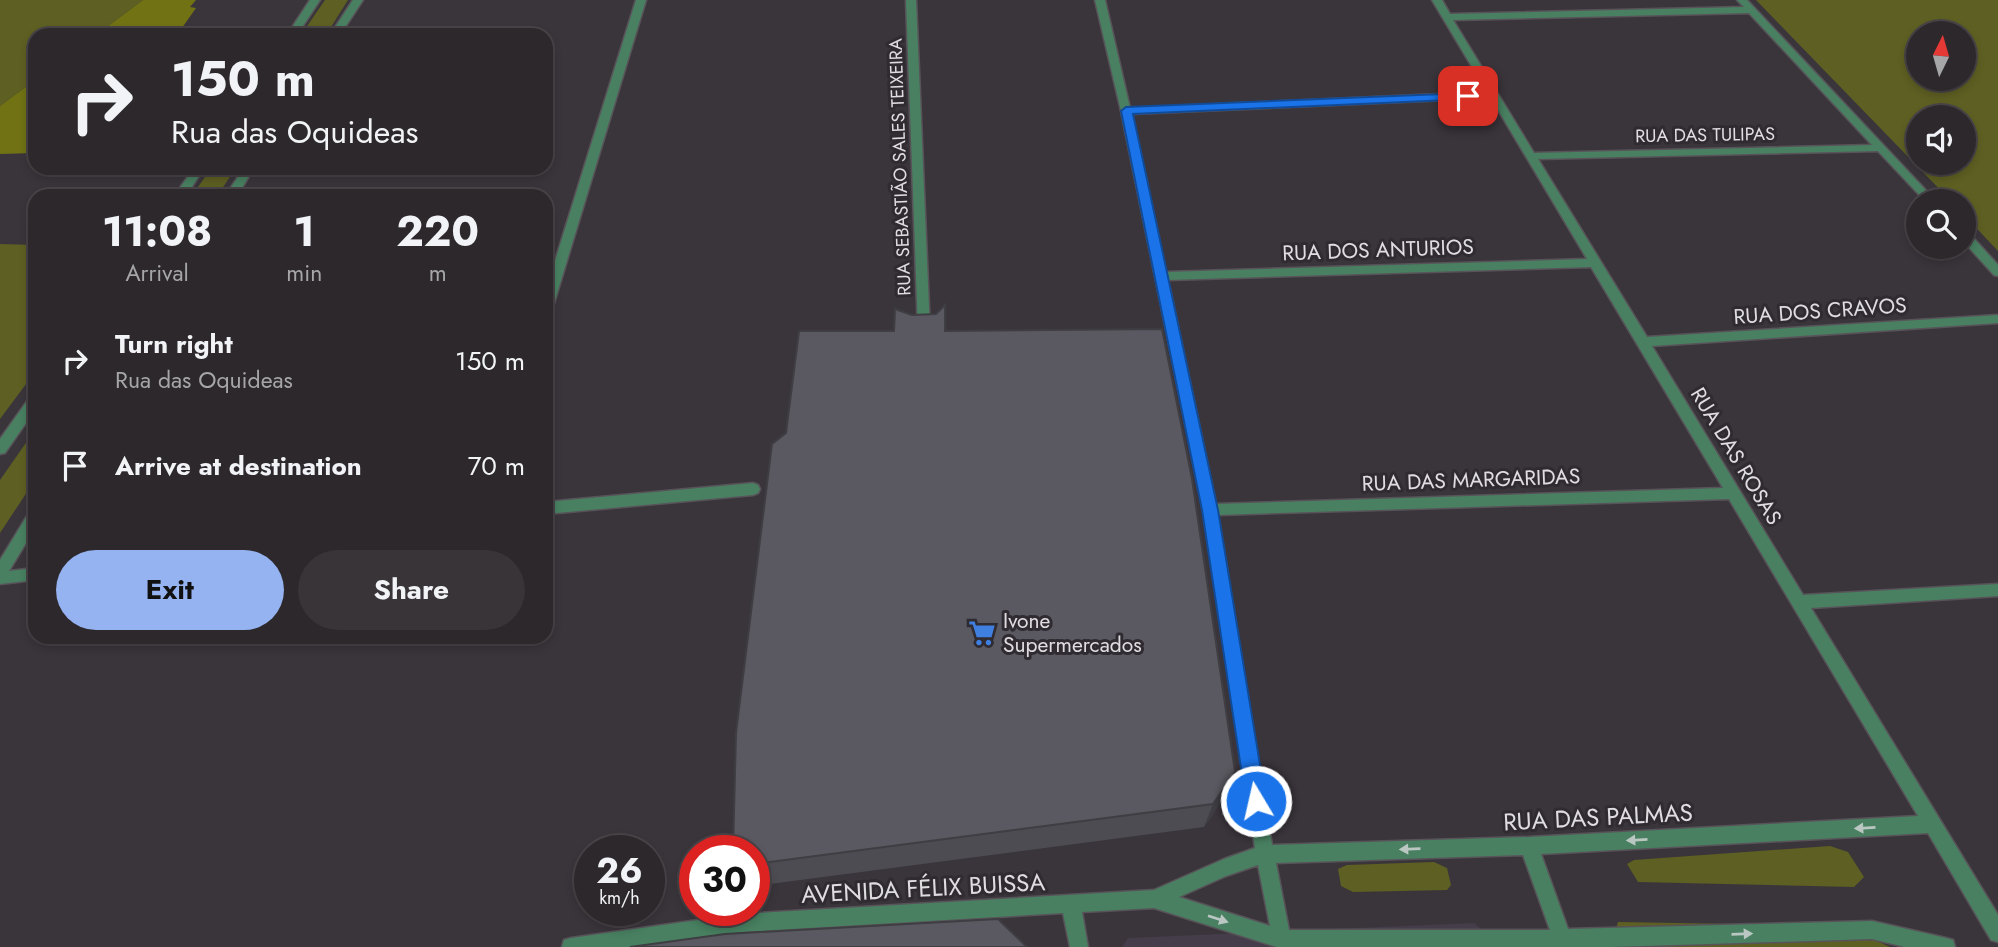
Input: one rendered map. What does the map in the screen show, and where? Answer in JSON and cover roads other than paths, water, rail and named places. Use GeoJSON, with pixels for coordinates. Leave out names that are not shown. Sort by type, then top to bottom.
{"type":"FeatureCollection","features":[{"type":"Feature","properties":{"kind":"street"},"geometry":{"type":"LineString","coordinates":[[297,28],[315,0]]}},
{"type":"Feature","properties":{"kind":"street"},"geometry":{"type":"LineString","coordinates":[[340,28],[358,0]]}},
{"type":"Feature","properties":{"kind":"street"},"geometry":{"type":"LineString","coordinates":[[553,287],[641,0]]}},
{"type":"Feature","properties":{"kind":"street","name":"RUA SEBASTIÃO SALES TEIXEIRA"},"geometry":{"type":"LineString","coordinates":[[911,0],[924,333]]}},
{"type":"Feature","properties":{"kind":"street"},"geometry":{"type":"LineString","coordinates":[[1100,0],[1162,276],[1210,510],[1265,854],[1282,939],[1563,943],[1872,930],[1946,947]]}},
{"type":"Feature","properties":{"kind":"street","name":"RUA DAS ROSAS"},"geometry":{"type":"LineString","coordinates":[[1437,0],[1998,933]]}},
{"type":"Feature","properties":{"kind":"street"},"geometry":{"type":"LineString","coordinates":[[1742,0],[1920,189]]}},
{"type":"Feature","properties":{"kind":"street"},"geometry":{"type":"LineString","coordinates":[[1448,18],[1752,10]]}},
{"type":"Feature","properties":{"kind":"street"},"geometry":{"type":"LineString","coordinates":[[1126,111],[1494,95]]}},
{"type":"Feature","properties":{"kind":"street","name":"RUA DAS TULIPAS"},"geometry":{"type":"LineString","coordinates":[[1531,156],[1881,148]]}},
{"type":"Feature","properties":{"kind":"street"},"geometry":{"type":"LineString","coordinates":[[1976,248],[1998,272]]}},
{"type":"Feature","properties":{"kind":"street","name":"RUA DOS ANTURIOS"},"geometry":{"type":"LineString","coordinates":[[1162,276],[1595,263]]}},
{"type":"Feature","properties":{"kind":"street","name":"RUA DOS CRAVOS"},"geometry":{"type":"LineString","coordinates":[[1644,342],[1998,319]]}},
{"type":"Feature","properties":{"kind":"street"},"geometry":{"type":"LineString","coordinates":[[0,449],[28,410]]}},
{"type":"Feature","properties":{"kind":"street"},"geometry":{"type":"LineString","coordinates":[[553,507],[753,489]]}},
{"type":"Feature","properties":{"kind":"street","name":"RUA DAS MARGARIDAS"},"geometry":{"type":"LineString","coordinates":[[1210,510],[1734,493]]}},
{"type":"Feature","properties":{"kind":"street"},"geometry":{"type":"LineString","coordinates":[[0,573],[28,527]]}},
{"type":"Feature","properties":{"kind":"street"},"geometry":{"type":"LineString","coordinates":[[0,578],[28,575]]}},
{"type":"Feature","properties":{"kind":"street"},"geometry":{"type":"LineString","coordinates":[[1799,602],[1998,590]]}},
{"type":"Feature","properties":{"kind":"street","name":"RUA DAS PALMAS"},"geometry":{"type":"LineString","coordinates":[[1265,854],[1529,846],[1933,824]]}},
{"type":"Feature","properties":{"kind":"street"},"geometry":{"type":"LineString","coordinates":[[1529,846],[1563,943]]}},
{"type":"Feature","properties":{"kind":"street","name":"AVENIDA FÉLIX BUISSA"},"geometry":{"type":"LineString","coordinates":[[570,947],[741,923],[1154,899],[1224,868],[1265,854]]}},
{"type":"Feature","properties":{"kind":"street","name":"AVENIDA FÉLIX BUISSA"},"geometry":{"type":"LineString","coordinates":[[1154,899],[1282,939]]}},
{"type":"Feature","properties":{"kind":"street"},"geometry":{"type":"LineString","coordinates":[[1071,904],[1079,947]]}},
{"type":"Feature","properties":{"kind":"place","name":"Ivone Supermercados"},"geometry":{"type":"Point","coordinates":[982,633]}}]}
